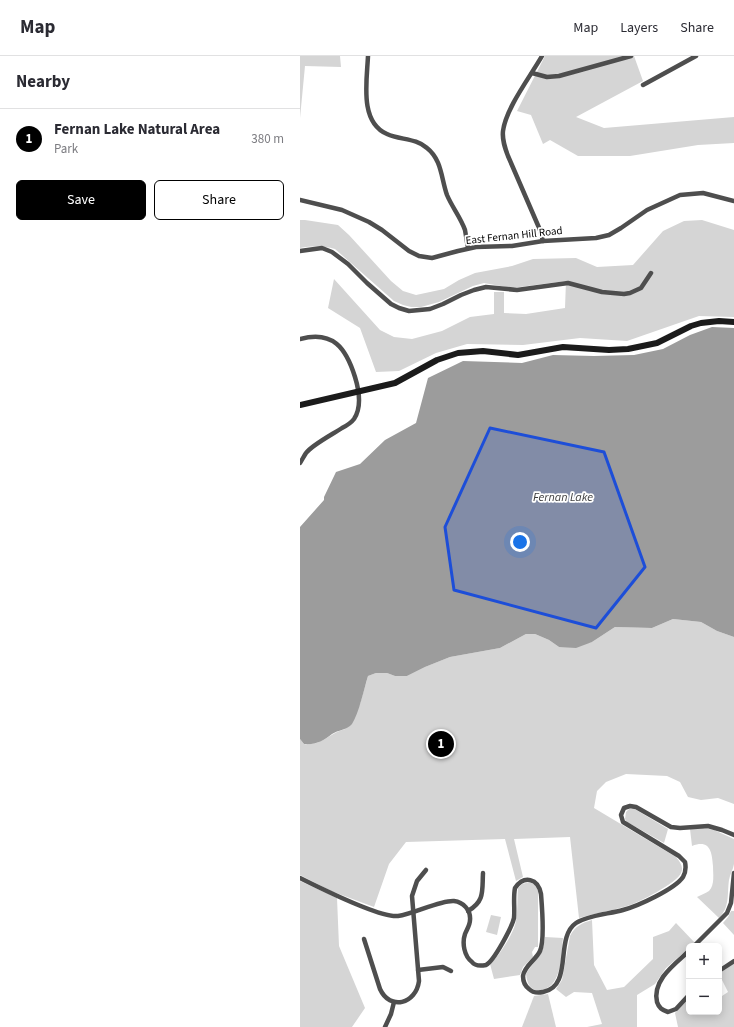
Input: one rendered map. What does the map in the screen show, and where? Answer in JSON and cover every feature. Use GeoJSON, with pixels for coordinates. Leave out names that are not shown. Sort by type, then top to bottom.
{"type":"FeatureCollection","features":[{"type":"Feature","properties":{"kind":"street"},"geometry":{"type":"LineString","coordinates":[[368,56],[368,111],[374,125],[386,134],[414,141],[426,147],[436,157],[447,195],[465,230],[468,248]]}},
{"type":"Feature","properties":{"kind":"street"},"geometry":{"type":"LineString","coordinates":[[542,56],[513,106],[503,132],[504,145],[540,230],[543,241]]}},
{"type":"Feature","properties":{"kind":"street"},"geometry":{"type":"LineString","coordinates":[[532,73],[547,77],[559,76],[631,56]]}},
{"type":"Feature","properties":{"kind":"street"},"geometry":{"type":"LineString","coordinates":[[643,86],[696,56]]}},
{"type":"Feature","properties":{"kind":"street","name":"East Fernan Hill Road"},"geometry":{"type":"LineString","coordinates":[[300,200],[342,210],[369,222],[382,230],[408,251],[419,256],[432,258],[468,248],[484,246],[512,246],[543,241],[596,238],[609,235],[647,210],[680,195],[703,193],[734,201]]}},
{"type":"Feature","properties":{"kind":"street"},"geometry":{"type":"LineString","coordinates":[[300,251],[322,248],[332,252],[348,264],[391,304],[409,311],[430,309],[461,294],[486,287],[517,290],[568,283],[612,294],[630,294],[640,288],[651,273]]}},
{"type":"Feature","properties":{"kind":"street"},"geometry":{"type":"LineString","coordinates":[[300,405],[395,383],[437,360],[458,353],[483,351],[518,355],[567,347],[609,350],[628,349],[657,343],[700,323],[719,321],[734,322]]}},
{"type":"Feature","properties":{"kind":"street"},"geometry":{"type":"LineString","coordinates":[[300,339],[321,337],[340,346],[351,362],[360,392],[354,420],[308,451],[300,464]]}},
{"type":"Feature","properties":{"kind":"street"},"geometry":{"type":"LineString","coordinates":[[300,878],[329,892],[388,916],[399,916],[449,901],[461,903],[468,911],[470,922],[464,942],[466,955],[474,964],[485,965],[491,960],[512,924],[515,888],[524,880],[530,880],[536,883],[541,894],[542,946],[538,955],[528,966],[523,976],[525,984],[530,990],[537,993],[546,992],[553,988],[559,980],[567,936],[573,925],[581,920],[622,911],[642,904],[679,882],[684,874],[685,862],[679,856],[623,822],[621,815],[624,808],[630,806],[636,807],[671,827],[680,828],[708,826],[734,835]]}},
{"type":"Feature","properties":{"kind":"street"},"geometry":{"type":"LineString","coordinates":[[364,939],[382,992],[386,998],[394,1002],[407,1000],[415,994],[418,989],[419,981],[412,902],[413,889],[417,881],[426,870]]}},
{"type":"Feature","properties":{"kind":"street"},"geometry":{"type":"LineString","coordinates":[[468,911],[476,906],[480,901],[483,873]]}},
{"type":"Feature","properties":{"kind":"street"},"geometry":{"type":"LineString","coordinates":[[697,943],[727,913],[731,903],[734,873]]}},
{"type":"Feature","properties":{"kind":"street"},"geometry":{"type":"LineString","coordinates":[[686,954],[663,976],[657,989],[657,997],[660,1008],[668,1012],[676,1009],[686,998]]}},
{"type":"Feature","properties":{"kind":"street"},"geometry":{"type":"LineString","coordinates":[[722,969],[734,961]]}},
{"type":"Feature","properties":{"kind":"street"},"geometry":{"type":"LineString","coordinates":[[418,970],[443,968],[451,971]]}},
{"type":"Feature","properties":{"kind":"street"},"geometry":{"type":"LineString","coordinates":[[385,1027],[391,1014],[394,1002]]}},
{"type":"Feature","properties":{"kind":"highlighted area"},"geometry":{"type":"Polygon","coordinates":[[[490,428],[604,452],[645,567],[596,628],[454,590],[445,527],[490,428]]]}},
{"type":"Feature","properties":{"kind":"shaded area"},"geometry":{"type":"Polygon","coordinates":[[[300,56],[340,56],[341,67],[305,66],[300,118],[300,56]]]}},
{"type":"Feature","properties":{"kind":"shaded area"},"geometry":{"type":"Polygon","coordinates":[[[545,56],[634,56],[643,81],[576,117],[604,128],[734,117],[734,143],[698,145],[630,156],[578,156],[550,140],[543,144],[531,115],[517,111],[545,56]]]}},
{"type":"Feature","properties":{"kind":"shaded area"},"geometry":{"type":"Polygon","coordinates":[[[300,220],[338,225],[391,281],[403,291],[416,295],[444,289],[475,273],[512,266],[533,259],[576,258],[597,267],[633,265],[663,231],[684,221],[702,220],[734,230],[734,317],[699,316],[627,341],[580,338],[523,345],[467,344],[436,353],[399,371],[376,372],[360,328],[328,308],[334,279],[380,330],[394,337],[412,339],[442,331],[470,317],[494,314],[494,292],[504,292],[504,313],[526,314],[565,308],[566,281],[512,288],[484,283],[473,286],[439,302],[421,307],[411,307],[394,301],[335,249],[326,247],[300,248],[300,220]]]}},
{"type":"Feature","properties":{"kind":"shaded area"},"geometry":{"type":"Polygon","coordinates":[[[673,619],[701,622],[717,631],[734,637],[734,804],[718,798],[701,800],[688,797],[680,782],[667,776],[626,774],[606,782],[597,791],[594,808],[676,857],[681,865],[682,871],[678,877],[665,887],[648,897],[621,908],[579,918],[570,837],[514,839],[523,877],[516,881],[505,839],[406,842],[389,864],[374,907],[331,891],[300,875],[300,739],[304,744],[316,743],[345,729],[360,704],[368,676],[376,673],[387,673],[395,676],[407,676],[450,657],[500,648],[526,634],[535,634],[549,640],[559,647],[592,642],[615,627],[652,628],[673,619]]]}},
{"type":"Feature","properties":{"kind":"shaded area"},"geometry":{"type":"Polygon","coordinates":[[[633,808],[668,829],[664,843],[627,822],[625,819],[626,812],[633,808]]]}},
{"type":"Feature","properties":{"kind":"shaded area"},"geometry":{"type":"Polygon","coordinates":[[[703,828],[714,830],[734,839],[734,864],[729,880],[725,909],[719,918],[697,897],[711,889],[713,879],[713,861],[709,848],[703,844],[692,846],[690,829],[703,828]]]}},
{"type":"Feature","properties":{"kind":"shaded area"},"geometry":{"type":"Polygon","coordinates":[[[300,881],[337,898],[339,946],[365,1008],[352,1027],[300,1027],[300,881]]]}},
{"type":"Feature","properties":{"kind":"shaded area"},"geometry":{"type":"Polygon","coordinates":[[[530,882],[535,885],[538,891],[538,947],[535,947],[532,952],[533,957],[523,967],[520,975],[494,979],[490,964],[498,956],[506,944],[515,926],[518,888],[522,884],[530,882]]]}},
{"type":"Feature","properties":{"kind":"shaded area"},"geometry":{"type":"Polygon","coordinates":[[[731,911],[734,911],[734,935],[723,923],[731,911]]]}},
{"type":"Feature","properties":{"kind":"shaded area"},"geometry":{"type":"Polygon","coordinates":[[[491,915],[501,917],[497,935],[486,932],[491,915]]]}},
{"type":"Feature","properties":{"kind":"shaded area"},"geometry":{"type":"Polygon","coordinates":[[[592,920],[594,965],[607,990],[624,987],[653,959],[653,937],[669,931],[676,923],[695,943],[686,943],[686,951],[666,968],[655,984],[637,995],[637,1027],[587,1027],[602,1024],[592,993],[574,992],[566,997],[556,989],[562,980],[570,936],[579,925],[592,920]]]}},
{"type":"Feature","properties":{"kind":"shaded area"},"geometry":{"type":"Polygon","coordinates":[[[545,937],[563,938],[560,966],[556,979],[552,984],[543,990],[535,990],[529,985],[526,974],[541,954],[545,937]]]}},
{"type":"Feature","properties":{"kind":"shaded area"},"geometry":{"type":"Polygon","coordinates":[[[734,963],[734,1027],[678,1027],[675,1013],[686,1000],[686,1015],[722,1015],[722,996],[728,992],[722,980],[722,972],[734,963]]]}},
{"type":"Feature","properties":{"kind":"shaded area"},"geometry":{"type":"Polygon","coordinates":[[[548,994],[556,1027],[522,1027],[534,996],[548,994]]]}},
{"type":"Feature","properties":{"kind":"water","name":"Fernan Lake"},"geometry":{"type":"Polygon","coordinates":[[[712,327],[734,328],[734,637],[717,631],[701,622],[673,619],[652,628],[615,627],[592,642],[576,648],[559,647],[549,640],[535,634],[526,634],[500,648],[450,657],[407,676],[376,673],[368,676],[355,719],[352,724],[348,728],[334,733],[319,742],[304,744],[300,739],[300,527],[324,500],[336,472],[360,464],[385,440],[416,423],[428,378],[463,361],[522,363],[553,355],[634,355],[663,349],[690,335],[712,327]]]}},
{"type":"Feature","properties":{"kind":"place","name":"Fernan Lake Natural Area"},"geometry":{"type":"Point","coordinates":[441,744]}}]}
